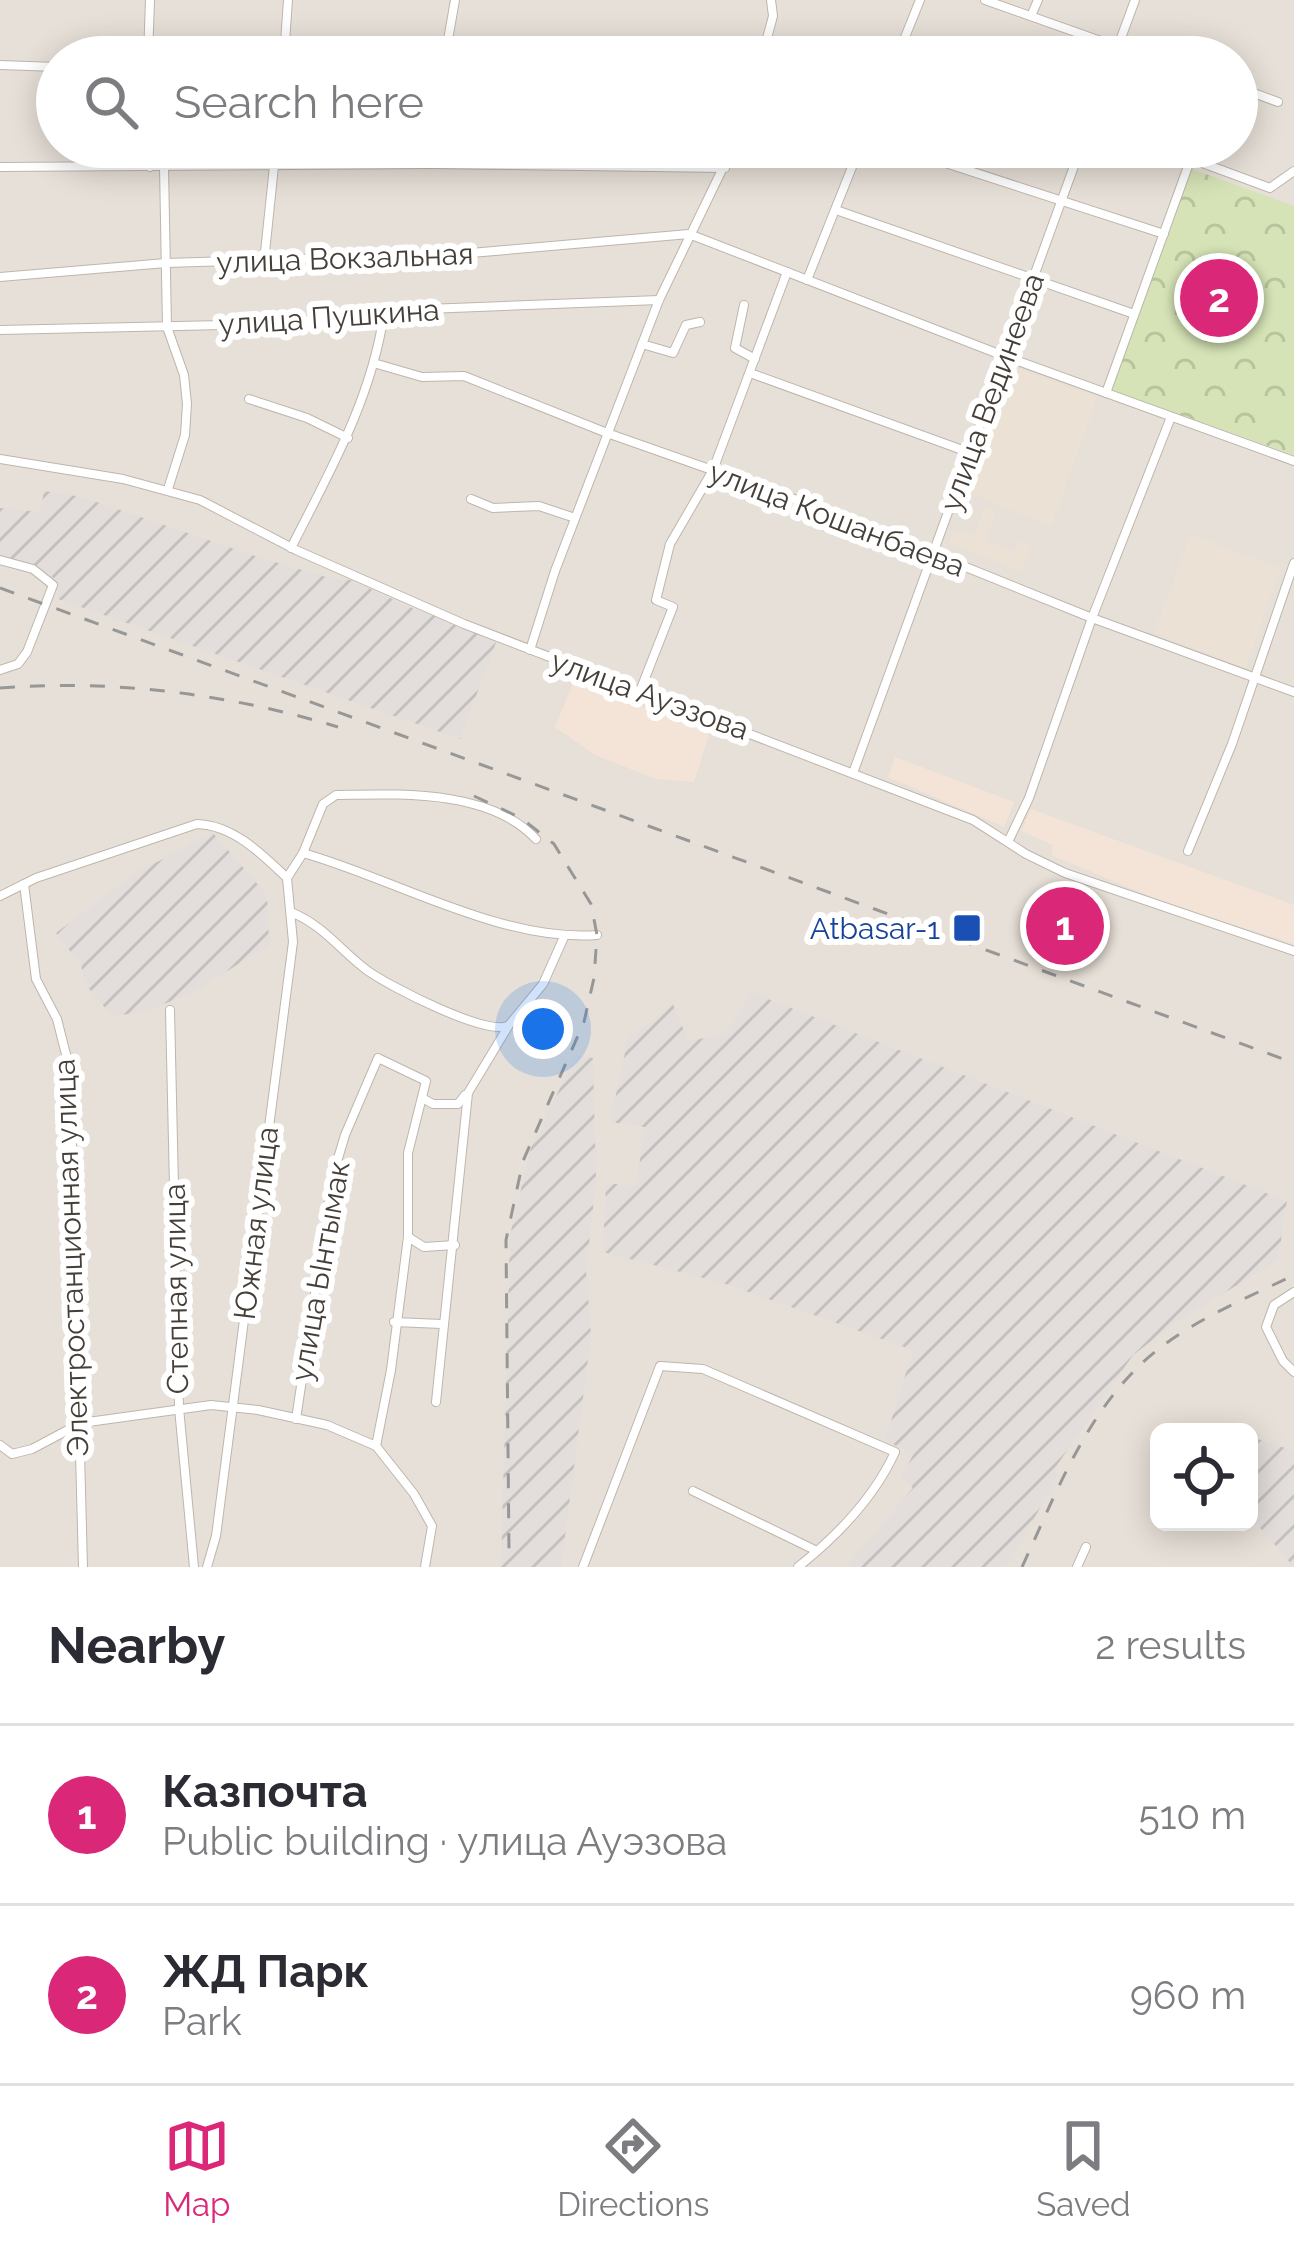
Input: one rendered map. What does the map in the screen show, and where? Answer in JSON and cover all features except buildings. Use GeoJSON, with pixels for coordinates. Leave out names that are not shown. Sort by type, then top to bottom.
{"type":"FeatureCollection","features":[{"type":"Feature","properties":{"kind":"street"},"geometry":{"type":"LineString","coordinates":[[149,36],[150,0]]}},
{"type":"Feature","properties":{"kind":"street"},"geometry":{"type":"LineString","coordinates":[[285,36],[288,0]]}},
{"type":"Feature","properties":{"kind":"street"},"geometry":{"type":"LineString","coordinates":[[449,36],[455,0]]}},
{"type":"Feature","properties":{"kind":"street"},"geometry":{"type":"LineString","coordinates":[[768,36],[771,0]]}},
{"type":"Feature","properties":{"kind":"street"},"geometry":{"type":"LineString","coordinates":[[905,36],[920,0]]}},
{"type":"Feature","properties":{"kind":"street"},"geometry":{"type":"LineString","coordinates":[[986,0],[1078,36]]}},
{"type":"Feature","properties":{"kind":"street"},"geometry":{"type":"LineString","coordinates":[[1031,16],[1038,0]]}},
{"type":"Feature","properties":{"kind":"street"},"geometry":{"type":"LineString","coordinates":[[1122,36],[1136,0]]}},
{"type":"Feature","properties":{"kind":"street"},"geometry":{"type":"LineString","coordinates":[[0,65],[36,66]]}},
{"type":"Feature","properties":{"kind":"street"},"geometry":{"type":"LineString","coordinates":[[1258,95],[1278,102]]}},
{"type":"Feature","properties":{"kind":"street"},"geometry":{"type":"LineString","coordinates":[[0,167],[36,167]]}},
{"type":"Feature","properties":{"kind":"street"},"geometry":{"type":"LineString","coordinates":[[164,168],[167,327],[184,375],[187,404],[185,435],[168,489]]}},
{"type":"Feature","properties":{"kind":"street"},"geometry":{"type":"LineString","coordinates":[[264,262],[271,168]]}},
{"type":"Feature","properties":{"kind":"street"},"geometry":{"type":"LineString","coordinates":[[530,650],[641,344],[689,234],[725,168]]}},
{"type":"Feature","properties":{"kind":"street"},"geometry":{"type":"LineString","coordinates":[[807,280],[852,168]]}},
{"type":"Feature","properties":{"kind":"street"},"geometry":{"type":"LineString","coordinates":[[963,168],[1164,233]]}},
{"type":"Feature","properties":{"kind":"street","name":"улица Вединеева"},"geometry":{"type":"LineString","coordinates":[[853,773],[1074,168]]}},
{"type":"Feature","properties":{"kind":"street"},"geometry":{"type":"LineString","coordinates":[[1106,392],[1187,168]]}},
{"type":"Feature","properties":{"kind":"street"},"geometry":{"type":"LineString","coordinates":[[1215,168],[1270,188],[1294,171]]}},
{"type":"Feature","properties":{"kind":"street"},"geometry":{"type":"LineString","coordinates":[[836,210],[1134,314]]}},
{"type":"Feature","properties":{"kind":"street"},"geometry":{"type":"LineString","coordinates":[[689,234],[1294,461]]}},
{"type":"Feature","properties":{"kind":"street","name":"улица Вокзальная"},"geometry":{"type":"LineString","coordinates":[[0,277],[166,263],[460,254],[689,234]]}},
{"type":"Feature","properties":{"kind":"street"},"geometry":{"type":"LineString","coordinates":[[640,691],[673,608],[656,600],[670,544],[713,470],[787,272]]}},
{"type":"Feature","properties":{"kind":"street","name":"улица Пушкина"},"geometry":{"type":"LineString","coordinates":[[0,331],[272,324],[659,300]]}},
{"type":"Feature","properties":{"kind":"street"},"geometry":{"type":"LineString","coordinates":[[743,305],[735,348],[755,359]]}},
{"type":"Feature","properties":{"kind":"street"},"geometry":{"type":"LineString","coordinates":[[291,548],[348,438],[369,374],[377,364],[384,314]]}},
{"type":"Feature","properties":{"kind":"street"},"geometry":{"type":"LineString","coordinates":[[641,344],[673,353],[686,325],[700,322]]}},
{"type":"Feature","properties":{"kind":"street","name":"улица Кошанбаева"},"geometry":{"type":"LineString","coordinates":[[377,364],[422,377],[464,376],[1294,692]]}},
{"type":"Feature","properties":{"kind":"street"},"geometry":{"type":"LineString","coordinates":[[750,373],[969,453]]}},
{"type":"Feature","properties":{"kind":"street"},"geometry":{"type":"LineString","coordinates":[[249,399],[348,438]]}},
{"type":"Feature","properties":{"kind":"street"},"geometry":{"type":"LineString","coordinates":[[1008,842],[1029,798],[1091,618],[1172,417]]}},
{"type":"Feature","properties":{"kind":"street","name":"улица Ауэзова"},"geometry":{"type":"LineString","coordinates":[[0,459],[168,489],[200,500],[291,548],[530,650],[973,820],[1065,872],[1294,951]]}},
{"type":"Feature","properties":{"kind":"street"},"geometry":{"type":"LineString","coordinates":[[471,499],[494,508],[539,506],[575,518]]}},
{"type":"Feature","properties":{"kind":"street"},"geometry":{"type":"LineString","coordinates":[[0,560],[33,569],[53,584],[27,652],[18,664],[0,670]]}},
{"type":"Feature","properties":{"kind":"street"},"geometry":{"type":"LineString","coordinates":[[1188,851],[1232,744],[1293,568]]}},
{"type":"Feature","properties":{"kind":"street"},"geometry":{"type":"LineString","coordinates":[[0,896],[197,824],[217,824],[261,853],[286,878],[304,853],[323,805],[337,795],[464,800],[524,826],[536,839]]}},
{"type":"Feature","properties":{"kind":"street"},"geometry":{"type":"LineString","coordinates":[[304,853],[434,902],[564,937],[597,935]]}},
{"type":"Feature","properties":{"kind":"street","name":"Южная улица"},"geometry":{"type":"LineString","coordinates":[[207,1567],[216,1536],[293,941],[286,878]]}},
{"type":"Feature","properties":{"kind":"street","name":"Электростанционная улица"},"geometry":{"type":"LineString","coordinates":[[24,884],[36,979],[57,1019],[70,1070],[83,1567]]}},
{"type":"Feature","properties":{"kind":"street"},"geometry":{"type":"LineString","coordinates":[[292,912],[331,936],[368,971],[474,1023],[499,1030],[509,1025]]}},
{"type":"Feature","properties":{"kind":"street"},"geometry":{"type":"LineString","coordinates":[[376,1446],[408,1238],[408,1153],[424,1099],[434,1105],[458,1104],[468,1093],[509,1025],[543,984],[564,937]]}},
{"type":"Feature","properties":{"kind":"street","name":"Степная улица"},"geometry":{"type":"LineString","coordinates":[[170,1010],[179,1408],[194,1567]]}},
{"type":"Feature","properties":{"kind":"street","name":"улица Ынтымак"},"geometry":{"type":"LineString","coordinates":[[296,1419],[333,1175],[378,1058],[426,1082],[424,1099]]}},
{"type":"Feature","properties":{"kind":"street"},"geometry":{"type":"LineString","coordinates":[[436,1402],[468,1093]]}},
{"type":"Feature","properties":{"kind":"street"},"geometry":{"type":"LineString","coordinates":[[408,1238],[424,1247],[454,1245]]}},
{"type":"Feature","properties":{"kind":"street"},"geometry":{"type":"LineString","coordinates":[[1294,1292],[1274,1305],[1266,1327],[1294,1372]]}},
{"type":"Feature","properties":{"kind":"street"},"geometry":{"type":"LineString","coordinates":[[394,1322],[442,1324]]}},
{"type":"Feature","properties":{"kind":"street"},"geometry":{"type":"LineString","coordinates":[[583,1567],[660,1366],[704,1369],[895,1452],[852,1518],[798,1567]]}},
{"type":"Feature","properties":{"kind":"street"},"geometry":{"type":"LineString","coordinates":[[0,1445],[12,1454],[81,1424],[179,1408],[232,1407],[327,1425],[376,1446],[414,1494],[432,1526],[425,1567]]}},
{"type":"Feature","properties":{"kind":"street"},"geometry":{"type":"LineString","coordinates":[[692,1491],[818,1552]]}},
{"type":"Feature","properties":{"kind":"street"},"geometry":{"type":"LineString","coordinates":[[1077,1567],[1087,1547]]}},
{"type":"Feature","properties":{"kind":"shaded area"},"geometry":{"type":"Polygon","coordinates":[[[0,0],[1294,0],[1294,1567],[0,1567],[0,0]]]}},
{"type":"Feature","properties":{"kind":"shaded area"},"geometry":{"type":"Polygon","coordinates":[[[1007,365],[1097,397],[1051,526],[963,490],[1007,365]]]}},
{"type":"Feature","properties":{"kind":"shaded area"},"geometry":{"type":"Polygon","coordinates":[[[44,491],[82,497],[258,557],[336,580],[351,580],[416,610],[498,637],[460,739],[58,599],[58,581],[38,567],[0,555],[0,508],[40,512],[44,491]]]}},
{"type":"Feature","properties":{"kind":"shaded area"},"geometry":{"type":"Polygon","coordinates":[[[985,507],[996,511],[986,541],[1015,552],[1020,540],[1032,545],[1022,571],[948,543],[954,529],[974,536],[985,507]]]}},
{"type":"Feature","properties":{"kind":"shaded area"},"geometry":{"type":"Polygon","coordinates":[[[1191,535],[1281,568],[1245,668],[1154,633],[1191,535]]]}},
{"type":"Feature","properties":{"kind":"shaded area"},"geometry":{"type":"Polygon","coordinates":[[[574,681],[710,732],[694,782],[656,779],[595,755],[555,727],[574,681]]]}},
{"type":"Feature","properties":{"kind":"shaded area"},"geometry":{"type":"Polygon","coordinates":[[[895,757],[1014,802],[1004,827],[888,777],[895,757]]]}},
{"type":"Feature","properties":{"kind":"shaded area"},"geometry":{"type":"Polygon","coordinates":[[[1031,809],[1294,905],[1294,944],[1169,904],[1051,855],[1053,845],[1021,831],[1031,809]]]}},
{"type":"Feature","properties":{"kind":"shaded area"},"geometry":{"type":"Polygon","coordinates":[[[213,833],[267,895],[269,945],[192,993],[143,1012],[112,1016],[85,984],[81,965],[56,933],[132,875],[213,833]]]}},
{"type":"Feature","properties":{"kind":"shaded area"},"geometry":{"type":"Polygon","coordinates":[[[750,992],[1287,1201],[1278,1260],[1175,1323],[1133,1355],[1053,1471],[1059,1475],[1006,1567],[846,1567],[913,1488],[901,1478],[914,1453],[885,1441],[913,1350],[723,1283],[603,1252],[606,1183],[636,1186],[645,1127],[610,1122],[628,1039],[673,1004],[688,1041],[728,1034],[750,992]]]}},
{"type":"Feature","properties":{"kind":"shaded area"},"geometry":{"type":"Polygon","coordinates":[[[576,1055],[593,1058],[596,1181],[586,1270],[591,1336],[561,1567],[501,1567],[510,1235],[531,1148],[576,1055]]]}},
{"type":"Feature","properties":{"kind":"shaded area"},"geometry":{"type":"Polygon","coordinates":[[[1258,1439],[1294,1451],[1294,1567],[1258,1525],[1258,1439]]]}},
{"type":"Feature","properties":{"kind":"green space"},"geometry":{"type":"Polygon","coordinates":[[[1192,169],[1294,206],[1294,455],[1111,390],[1192,169]]]}},
{"type":"Feature","properties":{"kind":"railway"},"geometry":{"type":"LineString","coordinates":[[0,588],[1294,1063]]}},
{"type":"Feature","properties":{"kind":"railway"},"geometry":{"type":"LineString","coordinates":[[0,688],[85,686],[170,692],[255,706],[338,727]]}},
{"type":"Feature","properties":{"kind":"railway"},"geometry":{"type":"LineString","coordinates":[[474,796],[521,818],[554,844],[591,904],[597,935],[584,1022],[523,1161],[506,1240],[509,1552]]}},
{"type":"Feature","properties":{"kind":"railway"},"geometry":{"type":"LineString","coordinates":[[1022,1567],[1085,1437],[1136,1369],[1190,1327],[1294,1275]]}},
{"type":"Feature","properties":{"kind":"place","name":"ЖД Парк"},"geometry":{"type":"Point","coordinates":[1219,298]}},
{"type":"Feature","properties":{"kind":"place","name":"Казпочта"},"geometry":{"type":"Point","coordinates":[1065,926]}},
{"type":"Feature","properties":{"kind":"place","name":"Atbasar-1"},"geometry":{"type":"Point","coordinates":[967,928]}}]}
